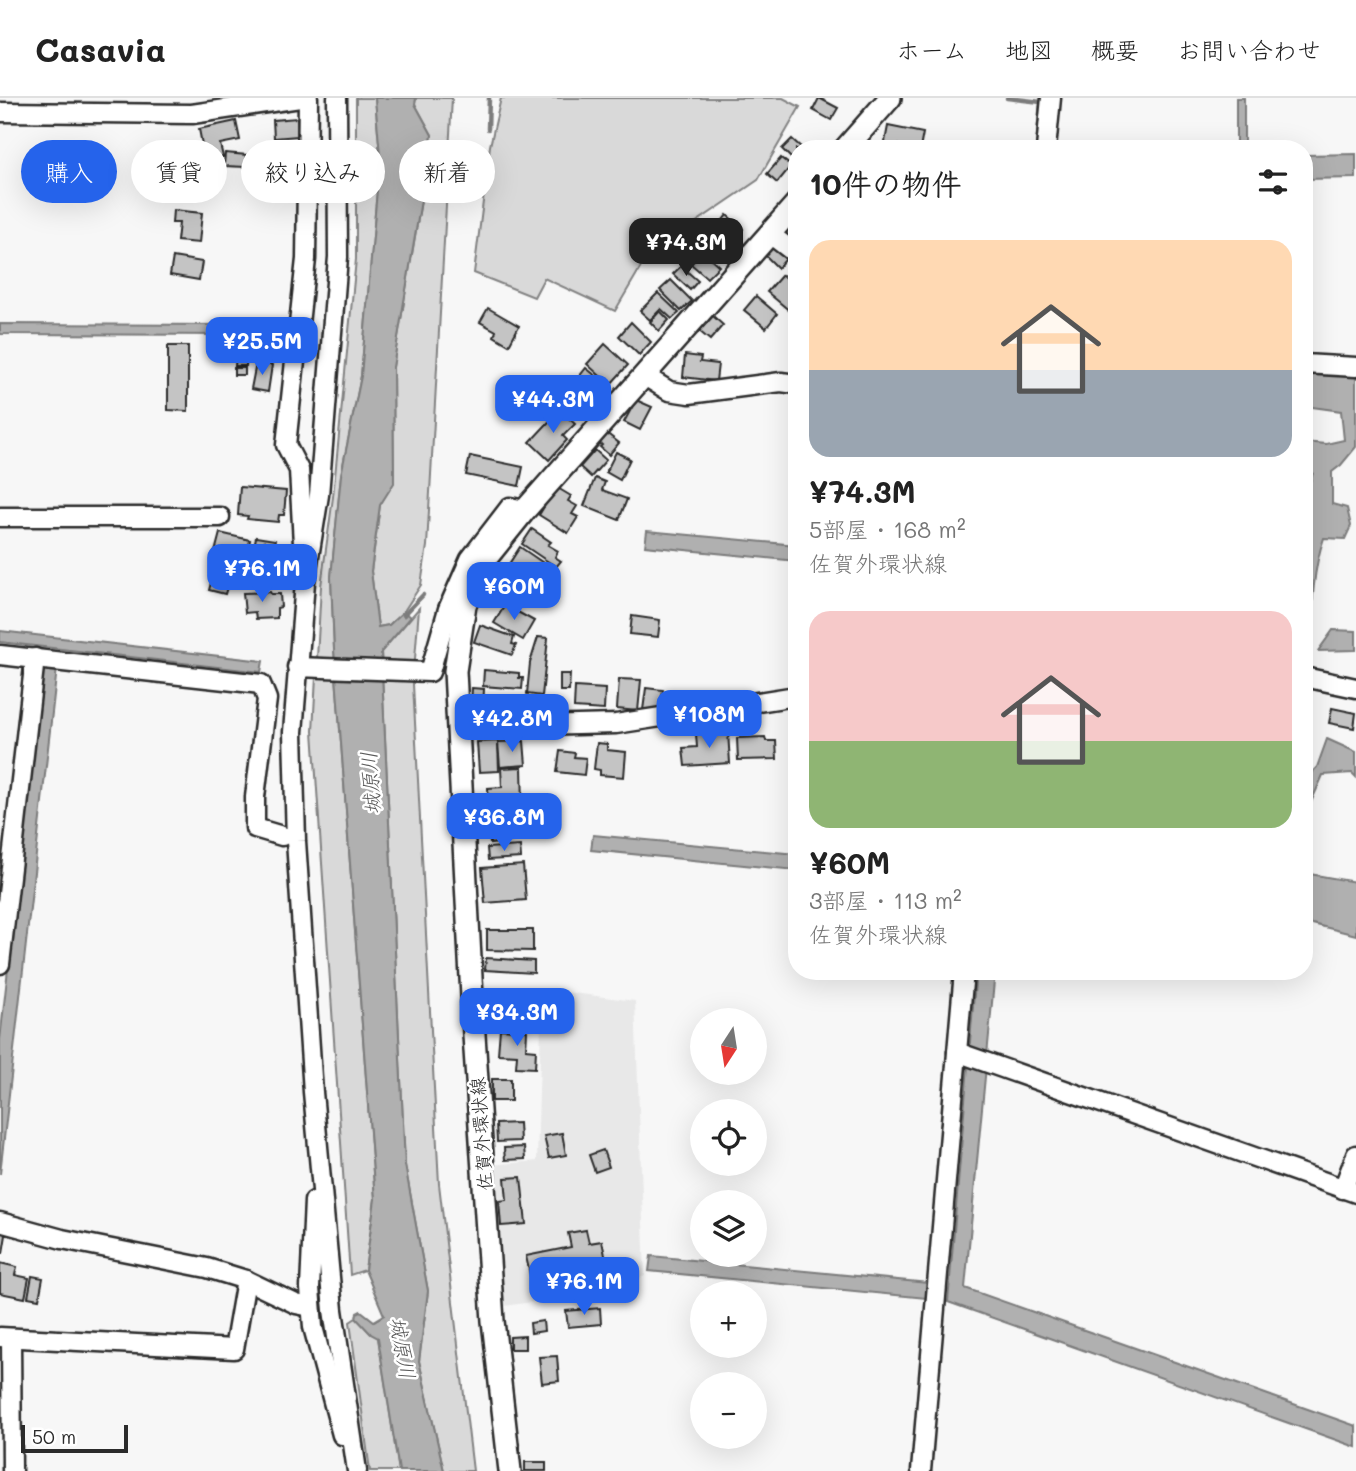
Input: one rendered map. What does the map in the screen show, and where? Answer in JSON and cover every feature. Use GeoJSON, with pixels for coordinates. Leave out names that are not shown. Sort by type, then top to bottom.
{"type":"FeatureCollection","features":[{"type":"Feature","properties":{"kind":"main road"},"geometry":{"type":"LineString","coordinates":[[853,140],[890,98]]}},
{"type":"Feature","properties":{"kind":"main road","name":"佐賀外環状線"},"geometry":{"type":"LineString","coordinates":[[510,1471],[493,1321],[474,1035],[455,671],[465,605],[484,561],[525,510],[788,213]]}},
{"type":"Feature","properties":{"kind":"street"},"geometry":{"type":"LineString","coordinates":[[0,112],[192,114],[300,98]]}},
{"type":"Feature","properties":{"kind":"street"},"geometry":{"type":"LineString","coordinates":[[305,582],[299,470],[286,445],[306,259],[308,98]]}},
{"type":"Feature","properties":{"kind":"street"},"geometry":{"type":"LineString","coordinates":[[337,98],[338,257],[319,495],[305,582],[293,732],[296,841],[320,1167],[333,1310],[355,1471]]}},
{"type":"Feature","properties":{"kind":"street"},"geometry":{"type":"LineString","coordinates":[[1047,140],[1051,98]]}},
{"type":"Feature","properties":{"kind":"street"},"geometry":{"type":"LineString","coordinates":[[770,234],[788,248]]}},
{"type":"Feature","properties":{"kind":"street"},"geometry":{"type":"LineString","coordinates":[[1313,365],[1356,367]]}},
{"type":"Feature","properties":{"kind":"street"},"geometry":{"type":"LineString","coordinates":[[645,376],[669,391],[689,394],[788,383]]}},
{"type":"Feature","properties":{"kind":"street"},"geometry":{"type":"LineString","coordinates":[[297,667],[430,672],[448,609],[470,559],[510,507],[525,510]]}},
{"type":"Feature","properties":{"kind":"street"},"geometry":{"type":"LineString","coordinates":[[0,517],[220,517]]}},
{"type":"Feature","properties":{"kind":"street"},"geometry":{"type":"LineString","coordinates":[[0,654],[261,684],[267,699],[255,796],[255,828],[282,836]]}},
{"type":"Feature","properties":{"kind":"street"},"geometry":{"type":"LineString","coordinates":[[0,964],[35,658]]}},
{"type":"Feature","properties":{"kind":"street"},"geometry":{"type":"LineString","coordinates":[[1313,679],[1356,688]]}},
{"type":"Feature","properties":{"kind":"street"},"geometry":{"type":"LineString","coordinates":[[459,728],[616,724],[788,697]]}},
{"type":"Feature","properties":{"kind":"street"},"geometry":{"type":"LineString","coordinates":[[921,1471],[963,980]]}},
{"type":"Feature","properties":{"kind":"street"},"geometry":{"type":"LineString","coordinates":[[957,1052],[1350,1191],[1356,1155]]}},
{"type":"Feature","properties":{"kind":"street"},"geometry":{"type":"LineString","coordinates":[[320,1167],[314,1190],[311,1307],[313,1327],[355,1471]]}},
{"type":"Feature","properties":{"kind":"street"},"geometry":{"type":"LineString","coordinates":[[0,1222],[62,1238],[206,1268],[246,1280],[296,1304],[311,1307]]}},
{"type":"Feature","properties":{"kind":"street"},"geometry":{"type":"LineString","coordinates":[[12,1471],[6,1338],[234,1349],[246,1280]]}},
{"type":"Feature","properties":{"kind":"shaded area"},"geometry":{"type":"Polygon","coordinates":[[[356,98],[375,98],[379,140],[356,140],[356,98]]]}},
{"type":"Feature","properties":{"kind":"shaded area"},"geometry":{"type":"Polygon","coordinates":[[[416,98],[452,98],[450,140],[431,140],[432,135],[415,104],[416,98]]]}},
{"type":"Feature","properties":{"kind":"shaded area"},"geometry":{"type":"Polygon","coordinates":[[[501,98],[783,98],[800,107],[758,180],[648,255],[615,311],[544,278],[534,297],[474,273],[483,203],[495,203],[495,140],[491,140],[501,98]]]}},
{"type":"Feature","properties":{"kind":"shaded area"},"geometry":{"type":"Polygon","coordinates":[[[356,203],[376,203],[361,376],[341,475],[331,578],[375,1199],[365,1270],[350,1275],[313,731],[321,586],[333,497],[356,259],[356,203]]]}},
{"type":"Feature","properties":{"kind":"shaded area"},"geometry":{"type":"Polygon","coordinates":[[[421,203],[446,203],[427,546],[421,585],[404,611],[389,625],[378,627],[371,571],[380,505],[394,482],[393,367],[421,203]]]}},
{"type":"Feature","properties":{"kind":"shaded area"},"geometry":{"type":"Polygon","coordinates":[[[419,608],[413,684],[439,1184],[473,1471],[444,1471],[419,1361],[428,1291],[405,1165],[381,652],[419,608]]]}},
{"type":"Feature","properties":{"kind":"shaded area"},"geometry":{"type":"Polygon","coordinates":[[[542,989],[635,1001],[645,1276],[606,1291],[505,1306],[490,1165],[537,1161],[542,989]]]}},
{"type":"Feature","properties":{"kind":"shaded area"},"geometry":{"type":"Polygon","coordinates":[[[356,1318],[371,1334],[378,1337],[399,1471],[370,1471],[350,1322],[356,1318]]]}},
{"type":"Feature","properties":{"kind":"water","name":"城原川"},"geometry":{"type":"Polygon","coordinates":[[[375,98],[416,98],[415,104],[432,135],[431,140],[399,140],[399,203],[421,203],[393,367],[394,483],[380,505],[371,571],[378,627],[389,625],[404,611],[411,617],[381,652],[405,1165],[428,1291],[419,1361],[444,1471],[399,1471],[378,1338],[356,1318],[361,1311],[374,1321],[384,1315],[365,1270],[375,1199],[331,577],[341,475],[361,376],[376,203],[385,203],[385,140],[379,140],[375,98]]]}},
{"type":"Feature","properties":{"kind":"water"},"geometry":{"type":"Polygon","coordinates":[[[1236,98],[1244,98],[1244,140],[1236,140],[1236,98]]]}},
{"type":"Feature","properties":{"kind":"water"},"geometry":{"type":"Polygon","coordinates":[[[1356,154],[1356,178],[1313,179],[1313,155],[1356,154]]]}},
{"type":"Feature","properties":{"kind":"water"},"geometry":{"type":"Polygon","coordinates":[[[0,324],[232,325],[232,335],[0,334],[0,324]]]}},
{"type":"Feature","properties":{"kind":"water"},"geometry":{"type":"Polygon","coordinates":[[[1313,371],[1356,375],[1356,447],[1332,472],[1332,504],[1347,508],[1351,526],[1345,539],[1324,538],[1313,595],[1313,443],[1326,444],[1344,440],[1341,411],[1313,407],[1313,371]]]}},
{"type":"Feature","properties":{"kind":"water"},"geometry":{"type":"Polygon","coordinates":[[[647,531],[788,544],[788,560],[645,546],[647,531]]]}},
{"type":"Feature","properties":{"kind":"water"},"geometry":{"type":"Polygon","coordinates":[[[1333,630],[1356,631],[1356,650],[1318,651],[1333,630]]]}},
{"type":"Feature","properties":{"kind":"water"},"geometry":{"type":"Polygon","coordinates":[[[0,631],[263,661],[261,672],[0,642],[0,631]]]}},
{"type":"Feature","properties":{"kind":"water"},"geometry":{"type":"Polygon","coordinates":[[[42,666],[57,668],[0,1174],[0,1040],[42,666]]]}},
{"type":"Feature","properties":{"kind":"water"},"geometry":{"type":"Polygon","coordinates":[[[1327,739],[1356,752],[1356,777],[1352,773],[1323,775],[1313,798],[1313,771],[1327,739]]]}},
{"type":"Feature","properties":{"kind":"water"},"geometry":{"type":"Polygon","coordinates":[[[593,835],[788,853],[788,869],[591,850],[593,835]]]}},
{"type":"Feature","properties":{"kind":"water"},"geometry":{"type":"Polygon","coordinates":[[[1313,875],[1356,882],[1356,935],[1313,924],[1313,875]]]}},
{"type":"Feature","properties":{"kind":"water"},"geometry":{"type":"Polygon","coordinates":[[[975,980],[994,980],[965,1288],[1356,1426],[1356,1447],[948,1302],[975,980]]]}},
{"type":"Feature","properties":{"kind":"water"},"geometry":{"type":"Polygon","coordinates":[[[651,1256],[690,1260],[690,1267],[764,1267],[928,1283],[926,1298],[649,1271],[651,1256]]]}},
{"type":"Feature","properties":{"kind":"building"},"geometry":{"type":"Polygon","coordinates":[[[819,98],[838,108],[831,120],[813,110],[819,98]]]}},
{"type":"Feature","properties":{"kind":"building"},"geometry":{"type":"Polygon","coordinates":[[[297,118],[298,136],[274,138],[273,120],[297,118]]]}},
{"type":"Feature","properties":{"kind":"building"},"geometry":{"type":"Polygon","coordinates":[[[236,121],[240,140],[227,143],[227,140],[201,140],[199,129],[236,121]]]}},
{"type":"Feature","properties":{"kind":"building"},"geometry":{"type":"Polygon","coordinates":[[[888,126],[923,133],[922,140],[885,140],[888,126]]]}},
{"type":"Feature","properties":{"kind":"building"},"geometry":{"type":"Polygon","coordinates":[[[788,143],[788,155],[782,149],[788,143]]]}},
{"type":"Feature","properties":{"kind":"building"},"geometry":{"type":"Polygon","coordinates":[[[227,153],[241,154],[241,167],[227,166],[227,153]]]}},
{"type":"Feature","properties":{"kind":"building"},"geometry":{"type":"Polygon","coordinates":[[[781,158],[788,164],[788,170],[777,183],[767,174],[781,158]]]}},
{"type":"Feature","properties":{"kind":"building"},"geometry":{"type":"Polygon","coordinates":[[[173,210],[202,213],[199,243],[177,241],[179,223],[172,223],[173,210]]]}},
{"type":"Feature","properties":{"kind":"building"},"geometry":{"type":"Polygon","coordinates":[[[727,215],[743,229],[735,239],[719,225],[727,215]]]}},
{"type":"Feature","properties":{"kind":"building"},"geometry":{"type":"Polygon","coordinates":[[[720,230],[738,245],[727,258],[709,243],[720,230]]]}},
{"type":"Feature","properties":{"kind":"building"},"geometry":{"type":"Polygon","coordinates":[[[686,242],[697,253],[686,264],[675,253],[686,242]]]}},
{"type":"Feature","properties":{"kind":"building"},"geometry":{"type":"Polygon","coordinates":[[[773,247],[786,259],[778,268],[765,255],[773,247]]]}},
{"type":"Feature","properties":{"kind":"building"},"geometry":{"type":"Polygon","coordinates":[[[703,251],[719,266],[707,278],[691,264],[703,251]]]}},
{"type":"Feature","properties":{"kind":"building"},"geometry":{"type":"Polygon","coordinates":[[[173,257],[202,262],[199,280],[170,275],[173,257]]]}},
{"type":"Feature","properties":{"kind":"building"},"geometry":{"type":"Polygon","coordinates":[[[681,266],[698,281],[690,290],[673,274],[681,266]]]}},
{"type":"Feature","properties":{"kind":"building"},"geometry":{"type":"Polygon","coordinates":[[[782,275],[788,280],[788,310],[767,292],[782,275]]]}},
{"type":"Feature","properties":{"kind":"building"},"geometry":{"type":"Polygon","coordinates":[[[671,280],[692,301],[681,311],[660,290],[671,280]]]}},
{"type":"Feature","properties":{"kind":"building"},"geometry":{"type":"Polygon","coordinates":[[[658,293],[679,313],[672,319],[661,309],[650,320],[640,311],[658,293]]]}},
{"type":"Feature","properties":{"kind":"building"},"geometry":{"type":"Polygon","coordinates":[[[756,296],[777,314],[766,328],[744,310],[756,296]]]}},
{"type":"Feature","properties":{"kind":"building"},"geometry":{"type":"Polygon","coordinates":[[[488,308],[519,326],[509,345],[494,336],[496,331],[480,322],[488,308]]]}},
{"type":"Feature","properties":{"kind":"building"},"geometry":{"type":"Polygon","coordinates":[[[660,311],[669,320],[659,331],[650,322],[660,311]]]}},
{"type":"Feature","properties":{"kind":"building"},"geometry":{"type":"Polygon","coordinates":[[[713,316],[723,325],[710,340],[699,331],[713,316]]]}},
{"type":"Feature","properties":{"kind":"building"},"geometry":{"type":"Polygon","coordinates":[[[631,322],[651,342],[639,355],[619,336],[631,322]]]}},
{"type":"Feature","properties":{"kind":"building"},"geometry":{"type":"Polygon","coordinates":[[[605,344],[628,365],[610,385],[587,364],[605,344]]]}},
{"type":"Feature","properties":{"kind":"building"},"geometry":{"type":"Polygon","coordinates":[[[168,346],[188,346],[188,411],[168,410],[168,346]]]}},
{"type":"Feature","properties":{"kind":"building"},"geometry":{"type":"Polygon","coordinates":[[[236,355],[247,355],[246,366],[235,366],[236,355]]]}},
{"type":"Feature","properties":{"kind":"building"},"geometry":{"type":"Polygon","coordinates":[[[685,355],[701,357],[700,362],[718,364],[716,381],[683,377],[685,355]]]}},
{"type":"Feature","properties":{"kind":"building"},"geometry":{"type":"Polygon","coordinates":[[[256,363],[272,365],[268,392],[251,389],[256,363]]]}},
{"type":"Feature","properties":{"kind":"building"},"geometry":{"type":"Polygon","coordinates":[[[234,368],[245,368],[245,375],[234,375],[234,368]]]}},
{"type":"Feature","properties":{"kind":"building"},"geometry":{"type":"Polygon","coordinates":[[[586,368],[611,388],[603,399],[578,378],[586,368]]]}},
{"type":"Feature","properties":{"kind":"building"},"geometry":{"type":"Polygon","coordinates":[[[578,381],[593,392],[586,400],[572,388],[578,381]]]}},
{"type":"Feature","properties":{"kind":"building"},"geometry":{"type":"Polygon","coordinates":[[[636,400],[652,407],[640,430],[624,422],[636,400]]]}},
{"type":"Feature","properties":{"kind":"building"},"geometry":{"type":"Polygon","coordinates":[[[560,410],[575,424],[563,436],[567,440],[549,460],[530,442],[560,410]]]}},
{"type":"Feature","properties":{"kind":"building"},"geometry":{"type":"Polygon","coordinates":[[[605,432],[619,443],[609,455],[597,441],[605,432]]]}},
{"type":"Feature","properties":{"kind":"building"},"geometry":{"type":"Polygon","coordinates":[[[595,450],[606,460],[591,477],[580,467],[595,450]]]}},
{"type":"Feature","properties":{"kind":"building"},"geometry":{"type":"Polygon","coordinates":[[[616,452],[630,459],[620,480],[606,472],[616,452]]]}},
{"type":"Feature","properties":{"kind":"building"},"geometry":{"type":"Polygon","coordinates":[[[470,456],[523,467],[519,486],[466,475],[470,456]]]}},
{"type":"Feature","properties":{"kind":"building"},"geometry":{"type":"Polygon","coordinates":[[[595,478],[605,482],[602,490],[627,499],[619,520],[584,506],[595,478]]]}},
{"type":"Feature","properties":{"kind":"building"},"geometry":{"type":"Polygon","coordinates":[[[240,487],[286,491],[284,515],[279,515],[278,522],[247,519],[248,516],[238,515],[240,487]]]}},
{"type":"Feature","properties":{"kind":"building"},"geometry":{"type":"Polygon","coordinates":[[[556,487],[571,496],[568,501],[577,506],[572,514],[578,517],[568,533],[539,515],[556,487]]]}},
{"type":"Feature","properties":{"kind":"building"},"geometry":{"type":"Polygon","coordinates":[[[532,529],[551,542],[548,545],[558,551],[555,557],[561,561],[556,567],[522,544],[532,529]]]}},
{"type":"Feature","properties":{"kind":"building"},"geometry":{"type":"Polygon","coordinates":[[[220,533],[250,540],[246,559],[215,552],[220,533]]]}},
{"type":"Feature","properties":{"kind":"building"},"geometry":{"type":"Polygon","coordinates":[[[256,537],[275,540],[271,562],[252,558],[256,537]]]}},
{"type":"Feature","properties":{"kind":"building"},"geometry":{"type":"Polygon","coordinates":[[[520,547],[552,569],[537,591],[507,567],[520,547]]]}},
{"type":"Feature","properties":{"kind":"building"},"geometry":{"type":"Polygon","coordinates":[[[214,572],[230,577],[225,594],[209,590],[214,572]]]}},
{"type":"Feature","properties":{"kind":"building"},"geometry":{"type":"Polygon","coordinates":[[[243,593],[280,594],[281,607],[277,608],[277,618],[256,619],[255,612],[245,613],[243,593]]]}},
{"type":"Feature","properties":{"kind":"building"},"geometry":{"type":"Polygon","coordinates":[[[505,605],[534,621],[523,640],[494,623],[505,605]]]}},
{"type":"Feature","properties":{"kind":"building"},"geometry":{"type":"Polygon","coordinates":[[[632,616],[660,620],[658,637],[630,634],[632,616]]]}},
{"type":"Feature","properties":{"kind":"building"},"geometry":{"type":"Polygon","coordinates":[[[480,625],[514,637],[512,644],[516,645],[512,655],[474,642],[480,625]]]}},
{"type":"Feature","properties":{"kind":"building"},"geometry":{"type":"Polygon","coordinates":[[[538,637],[548,638],[542,696],[527,694],[530,663],[538,637]]]}},
{"type":"Feature","properties":{"kind":"building"},"geometry":{"type":"Polygon","coordinates":[[[484,670],[519,673],[519,678],[523,678],[522,689],[483,686],[484,670]]]}},
{"type":"Feature","properties":{"kind":"building"},"geometry":{"type":"Polygon","coordinates":[[[560,674],[570,674],[569,691],[560,691],[560,674]]]}},
{"type":"Feature","properties":{"kind":"building"},"geometry":{"type":"Polygon","coordinates":[[[619,679],[641,680],[638,711],[617,709],[619,679]]]}},
{"type":"Feature","properties":{"kind":"building"},"geometry":{"type":"Polygon","coordinates":[[[575,687],[605,689],[604,710],[574,708],[575,687]]]}},
{"type":"Feature","properties":{"kind":"building"},"geometry":{"type":"Polygon","coordinates":[[[472,688],[484,689],[483,706],[471,705],[472,688]]]}},
{"type":"Feature","properties":{"kind":"building"},"geometry":{"type":"Polygon","coordinates":[[[646,688],[663,690],[660,713],[643,710],[646,688]]]}},
{"type":"Feature","properties":{"kind":"building"},"geometry":{"type":"Polygon","coordinates":[[[513,699],[514,711],[518,710],[519,717],[486,720],[484,702],[513,699]]]}},
{"type":"Feature","properties":{"kind":"building"},"geometry":{"type":"Polygon","coordinates":[[[1332,708],[1356,713],[1354,728],[1329,723],[1332,708]]]}},
{"type":"Feature","properties":{"kind":"building"},"geometry":{"type":"Polygon","coordinates":[[[745,717],[746,732],[732,733],[731,718],[745,717]]]}},
{"type":"Feature","properties":{"kind":"building"},"geometry":{"type":"Polygon","coordinates":[[[728,732],[730,763],[685,766],[683,748],[697,747],[696,734],[728,732]]]}},
{"type":"Feature","properties":{"kind":"building"},"geometry":{"type":"Polygon","coordinates":[[[765,737],[766,741],[776,741],[777,759],[738,760],[737,738],[765,737]]]}},
{"type":"Feature","properties":{"kind":"building"},"geometry":{"type":"Polygon","coordinates":[[[498,741],[499,771],[479,772],[477,742],[498,741]]]}},
{"type":"Feature","properties":{"kind":"building"},"geometry":{"type":"Polygon","coordinates":[[[524,741],[526,765],[500,767],[498,742],[524,741]]]}},
{"type":"Feature","properties":{"kind":"building"},"geometry":{"type":"Polygon","coordinates":[[[597,743],[607,744],[607,750],[626,752],[624,777],[600,775],[600,770],[594,769],[597,743]]]}},
{"type":"Feature","properties":{"kind":"building"},"geometry":{"type":"Polygon","coordinates":[[[560,751],[575,753],[574,757],[586,758],[584,775],[557,772],[560,751]]]}},
{"type":"Feature","properties":{"kind":"building"},"geometry":{"type":"Polygon","coordinates":[[[522,767],[523,805],[489,807],[488,788],[502,787],[501,768],[522,767]]]}},
{"type":"Feature","properties":{"kind":"building"},"geometry":{"type":"Polygon","coordinates":[[[517,809],[518,824],[489,826],[488,811],[517,809]]]}},
{"type":"Feature","properties":{"kind":"building"},"geometry":{"type":"Polygon","coordinates":[[[519,827],[521,840],[490,844],[489,831],[519,827]]]}},
{"type":"Feature","properties":{"kind":"building"},"geometry":{"type":"Polygon","coordinates":[[[520,846],[521,858],[488,860],[487,848],[520,846]]]}},
{"type":"Feature","properties":{"kind":"building"},"geometry":{"type":"Polygon","coordinates":[[[523,865],[526,900],[485,903],[482,868],[523,865]]]}},
{"type":"Feature","properties":{"kind":"building"},"geometry":{"type":"Polygon","coordinates":[[[487,930],[533,930],[533,951],[487,950],[487,930]]]}},
{"type":"Feature","properties":{"kind":"building"},"geometry":{"type":"Polygon","coordinates":[[[486,958],[534,961],[534,973],[485,970],[486,958]]]}},
{"type":"Feature","properties":{"kind":"building"},"geometry":{"type":"Polygon","coordinates":[[[485,999],[509,1000],[508,1009],[532,1010],[532,1020],[484,1019],[485,999]]]}},
{"type":"Feature","properties":{"kind":"building"},"geometry":{"type":"Polygon","coordinates":[[[500,1029],[527,1031],[526,1049],[536,1050],[535,1068],[516,1067],[517,1055],[498,1054],[500,1029]]]}},
{"type":"Feature","properties":{"kind":"building"},"geometry":{"type":"Polygon","coordinates":[[[492,1079],[511,1079],[511,1101],[492,1101],[492,1079]]]}},
{"type":"Feature","properties":{"kind":"building"},"geometry":{"type":"Polygon","coordinates":[[[519,1123],[520,1141],[497,1142],[496,1124],[519,1123]]]}},
{"type":"Feature","properties":{"kind":"building"},"geometry":{"type":"Polygon","coordinates":[[[562,1133],[566,1155],[549,1158],[544,1136],[562,1133]]]}},
{"type":"Feature","properties":{"kind":"building"},"geometry":{"type":"Polygon","coordinates":[[[524,1147],[525,1159],[505,1160],[504,1148],[524,1147]]]}},
{"type":"Feature","properties":{"kind":"building"},"geometry":{"type":"Polygon","coordinates":[[[603,1150],[609,1167],[595,1172],[589,1155],[603,1150]]]}},
{"type":"Feature","properties":{"kind":"building"},"geometry":{"type":"Polygon","coordinates":[[[521,1177],[526,1224],[501,1226],[499,1201],[507,1200],[505,1178],[521,1177]]]}},
{"type":"Feature","properties":{"kind":"building"},"geometry":{"type":"Polygon","coordinates":[[[0,1228],[7,1229],[3,1253],[0,1253],[0,1228]]]}},
{"type":"Feature","properties":{"kind":"building"},"geometry":{"type":"Polygon","coordinates":[[[586,1230],[589,1243],[602,1241],[610,1279],[534,1294],[526,1256],[571,1247],[568,1233],[586,1230]]]}},
{"type":"Feature","properties":{"kind":"building"},"geometry":{"type":"Polygon","coordinates":[[[0,1263],[17,1267],[15,1275],[29,1278],[25,1298],[0,1293],[0,1263]]]}},
{"type":"Feature","properties":{"kind":"building"},"geometry":{"type":"Polygon","coordinates":[[[32,1276],[43,1278],[39,1299],[28,1297],[32,1276]]]}},
{"type":"Feature","properties":{"kind":"building"},"geometry":{"type":"Polygon","coordinates":[[[600,1308],[601,1324],[568,1327],[566,1311],[600,1308]]]}},
{"type":"Feature","properties":{"kind":"building"},"geometry":{"type":"Polygon","coordinates":[[[543,1321],[544,1331],[531,1333],[530,1323],[543,1321]]]}},
{"type":"Feature","properties":{"kind":"building"},"geometry":{"type":"Polygon","coordinates":[[[525,1336],[525,1349],[510,1349],[510,1337],[525,1336]]]}},
{"type":"Feature","properties":{"kind":"building"},"geometry":{"type":"Polygon","coordinates":[[[557,1356],[559,1381],[542,1383],[539,1357],[557,1356]]]}},
{"type":"Feature","properties":{"kind":"building"},"geometry":{"type":"Polygon","coordinates":[[[525,1462],[546,1462],[546,1471],[525,1471],[525,1462]]]}},
{"type":"Feature","properties":{"kind":"waterway"},"geometry":{"type":"LineString","coordinates":[[488,129],[489,98]]}},
{"type":"Feature","properties":{"kind":"waterway"},"geometry":{"type":"LineString","coordinates":[[1007,98],[1041,102],[1038,140]]}},
{"type":"Feature","properties":{"kind":"waterway"},"geometry":{"type":"LineString","coordinates":[[297,449],[295,444],[298,413]]}},
{"type":"Feature","properties":{"kind":"waterway"},"geometry":{"type":"LineString","coordinates":[[404,615],[423,595]]}},
{"type":"Feature","properties":{"kind":"waterway"},"geometry":{"type":"LineString","coordinates":[[276,1285],[304,1297]]}}]}
